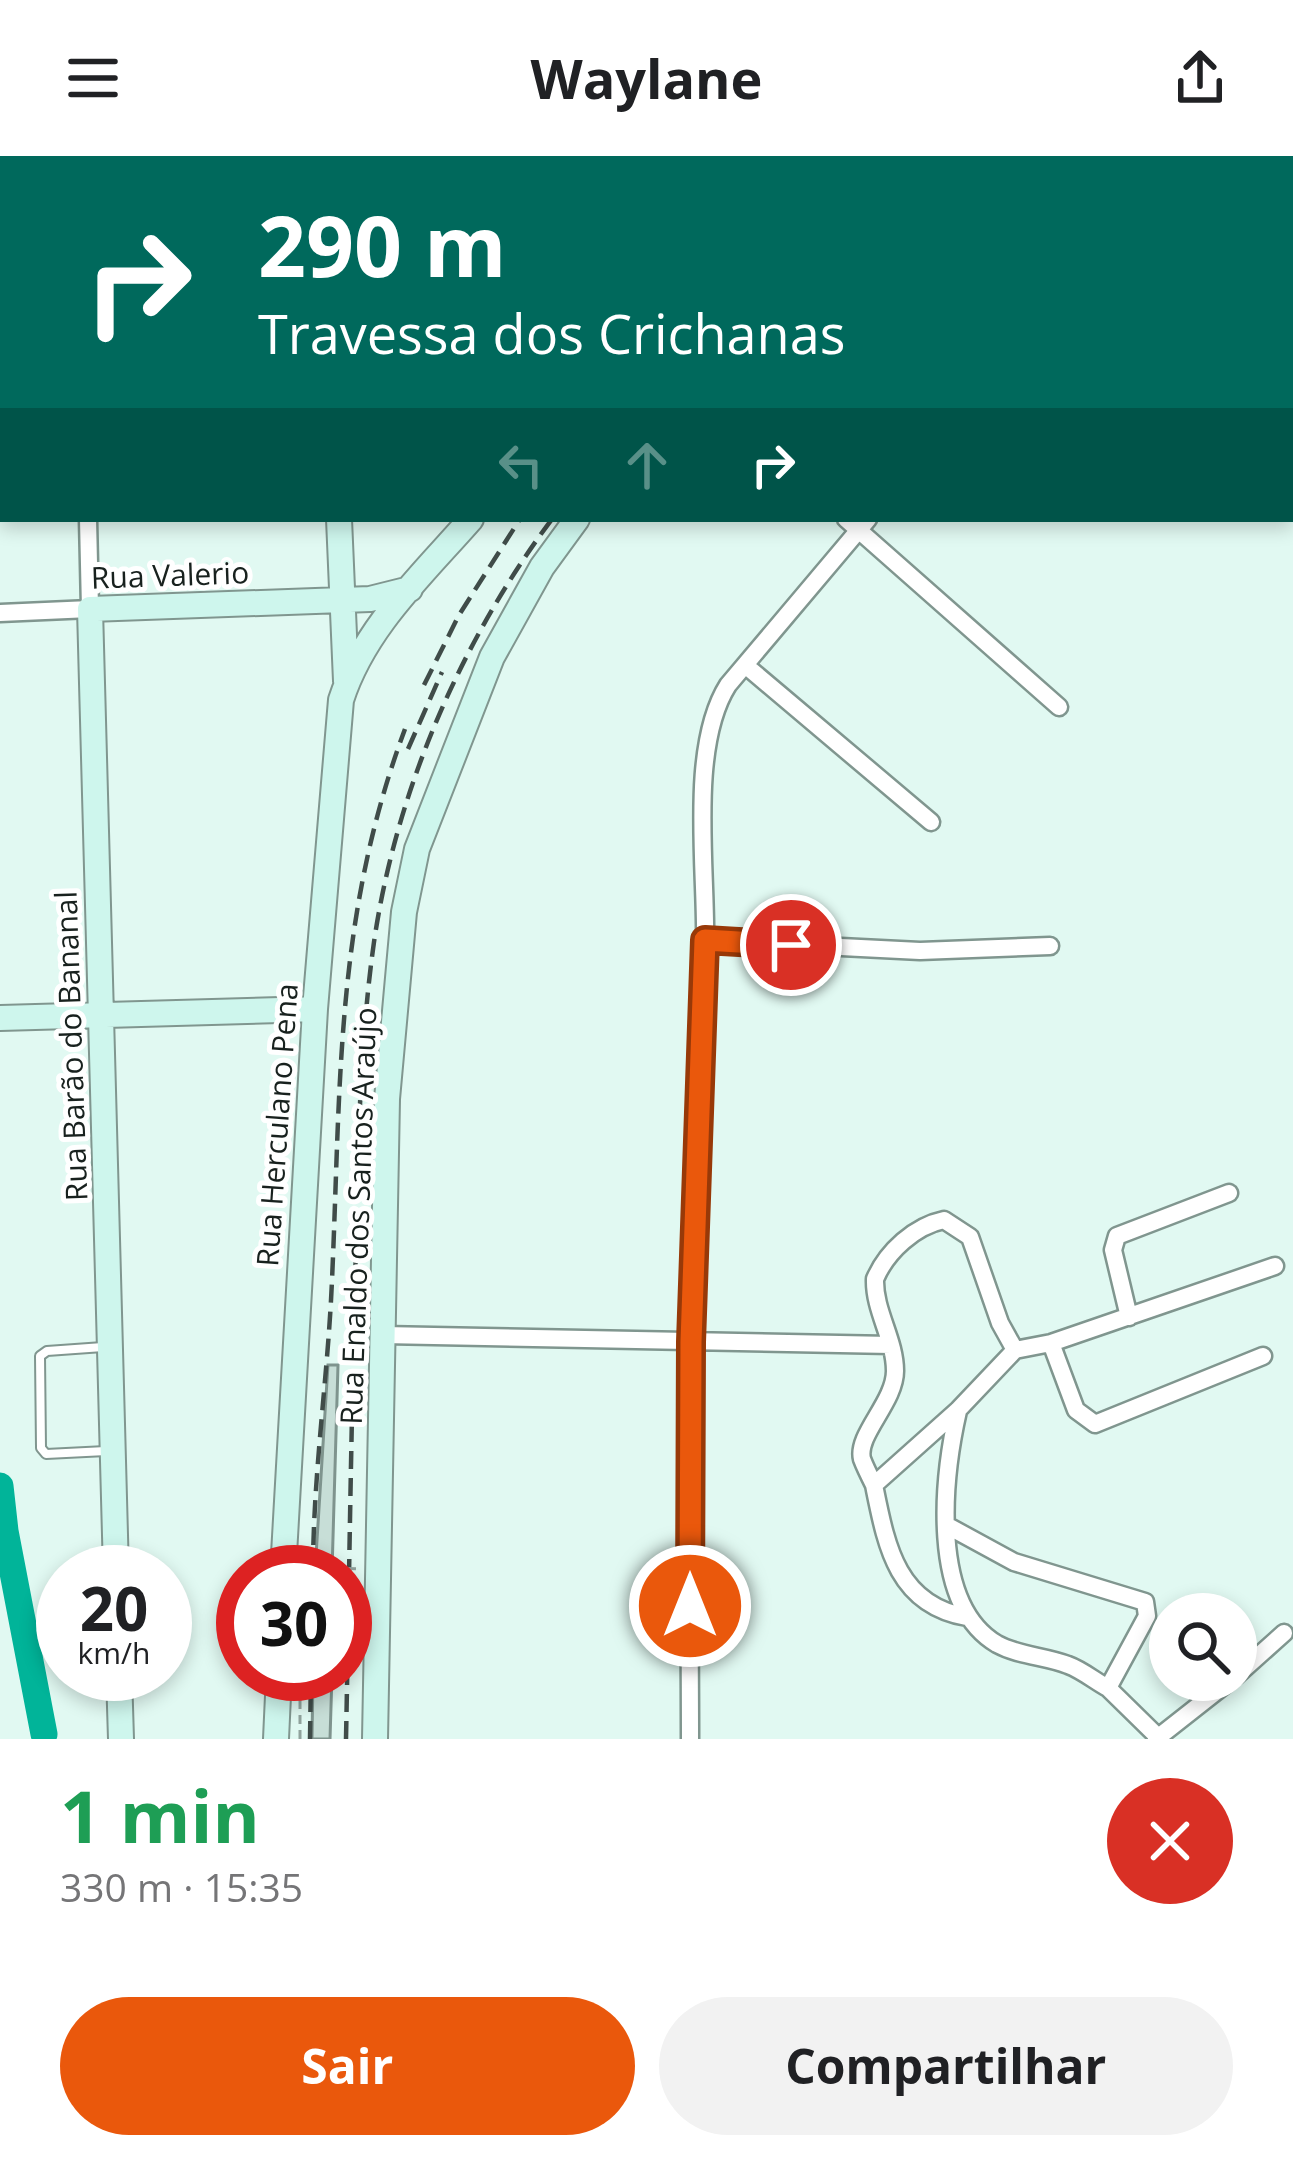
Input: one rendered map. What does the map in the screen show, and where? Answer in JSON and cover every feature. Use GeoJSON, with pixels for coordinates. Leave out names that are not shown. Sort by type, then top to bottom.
{"type":"FeatureCollection","features":[{"type":"Feature","properties":{"kind":"main road"},"geometry":{"type":"LineString","coordinates":[[339,522],[346,683]]}},
{"type":"Feature","properties":{"kind":"main road"},"geometry":{"type":"LineString","coordinates":[[346,683],[377,626],[468,522]]}},
{"type":"Feature","properties":{"kind":"main road","name":"Rua Enaldo dos Santos Araújo"},"geometry":{"type":"LineString","coordinates":[[375,1739],[387,1099],[404,912],[432,806],[492,657],[542,567],[575,522]]}},
{"type":"Feature","properties":{"kind":"main road","name":"Rua Valerio"},"geometry":{"type":"LineString","coordinates":[[90,609],[385,597],[410,590]]}},
{"type":"Feature","properties":{"kind":"main road","name":"Rua Barão do Bananal"},"geometry":{"type":"LineString","coordinates":[[90,609],[115,1545]]}},
{"type":"Feature","properties":{"kind":"main road","name":"Rua Herculano Pena"},"geometry":{"type":"LineString","coordinates":[[293,1545],[315,1010],[338,718],[346,683]]}},
{"type":"Feature","properties":{"kind":"main road"},"geometry":{"type":"LineString","coordinates":[[0,1018],[315,1010]]}},
{"type":"Feature","properties":{"kind":"main road"},"geometry":{"type":"LineString","coordinates":[[120,1701],[121,1739]]}},
{"type":"Feature","properties":{"kind":"main road"},"geometry":{"type":"LineString","coordinates":[[276,1739],[278,1701]]}},
{"type":"Feature","properties":{"kind":"street","name":"Rua Barão do Bananal"},"geometry":{"type":"LineString","coordinates":[[88,522],[90,609]]}},
{"type":"Feature","properties":{"kind":"street"},"geometry":{"type":"LineString","coordinates":[[690,1739],[691,1342],[705,940],[704,777],[715,706],[857,523],[1058,707]]}},
{"type":"Feature","properties":{"kind":"street","name":"Rua Valerio"},"geometry":{"type":"LineString","coordinates":[[0,613],[90,609]]}},
{"type":"Feature","properties":{"kind":"street"},"geometry":{"type":"LineString","coordinates":[[745,665],[931,822]]}},
{"type":"Feature","properties":{"kind":"street"},"geometry":{"type":"LineString","coordinates":[[705,940],[920,952],[1051,946]]}},
{"type":"Feature","properties":{"kind":"street"},"geometry":{"type":"LineString","coordinates":[[1129,1317],[1113,1250],[1117,1236],[1228,1193]]}},
{"type":"Feature","properties":{"kind":"street"},"geometry":{"type":"LineString","coordinates":[[967,1617],[945,1612],[905,1581],[887,1550],[874,1485],[861,1456],[895,1380],[875,1279],[902,1243],[926,1224],[944,1220],[970,1237],[1000,1323],[1016,1350]]}},
{"type":"Feature","properties":{"kind":"street"},"geometry":{"type":"LineString","coordinates":[[874,1485],[958,1411],[1016,1350],[1051,1343],[1275,1266]]}},
{"type":"Feature","properties":{"kind":"street"},"geometry":{"type":"LineString","coordinates":[[382,1335],[891,1345]]}},
{"type":"Feature","properties":{"kind":"street"},"geometry":{"type":"LineString","coordinates":[[1051,1343],[1076,1410],[1095,1424],[1263,1356]]}},
{"type":"Feature","properties":{"kind":"street"},"geometry":{"type":"LineString","coordinates":[[958,1411],[948,1452],[946,1525],[960,1604],[967,1617],[998,1644],[1069,1665],[1108,1688],[1157,1738],[1204,1701]]}},
{"type":"Feature","properties":{"kind":"street"},"geometry":{"type":"LineString","coordinates":[[946,1525],[1014,1562],[1145,1602],[1147,1616],[1108,1688]]}},
{"type":"Feature","properties":{"kind":"street"},"geometry":{"type":"LineString","coordinates":[[1257,1657],[1284,1633]]}},
{"type":"Feature","properties":{"kind":"lane"},"geometry":{"type":"LineString","coordinates":[[110,1347],[42,1354],[40,1426],[41,1450],[46,1454],[113,1450]]}},
{"type":"Feature","properties":{"kind":"path"},"geometry":{"type":"LineString","coordinates":[[300,1701],[300,1739]]}},
{"type":"Feature","properties":{"kind":"building"},"geometry":{"type":"Polygon","coordinates":[[[328,1365],[338,1365],[333,1545],[317,1545],[328,1365]]]}},
{"type":"Feature","properties":{"kind":"building"},"geometry":{"type":"Polygon","coordinates":[[[313,1701],[331,1701],[330,1739],[312,1739],[313,1701]]]}},
{"type":"Feature","properties":{"kind":"waterway"},"geometry":{"type":"LineString","coordinates":[[0,1486],[44,1734]]}},
{"type":"Feature","properties":{"kind":"railway"},"geometry":{"type":"LineString","coordinates":[[424,685],[459,615],[518,522]]}},
{"type":"Feature","properties":{"kind":"railway"},"geometry":{"type":"LineString","coordinates":[[346,1739],[360,1113],[374,942],[398,829],[437,720],[489,615],[550,522]]}},
{"type":"Feature","properties":{"kind":"railway"},"geometry":{"type":"LineString","coordinates":[[408,749],[442,672]]}},
{"type":"Feature","properties":{"kind":"railway"},"geometry":{"type":"LineString","coordinates":[[314,1545],[346,1001],[365,867],[405,729]]}},
{"type":"Feature","properties":{"kind":"railway"},"geometry":{"type":"LineString","coordinates":[[310,1739],[311,1701]]}},
{"type":"Feature","properties":{"kind":"route"},"geometry":{"type":"LineString","coordinates":[[690,1606],[691,1342],[705,940],[791,945]]}}]}
